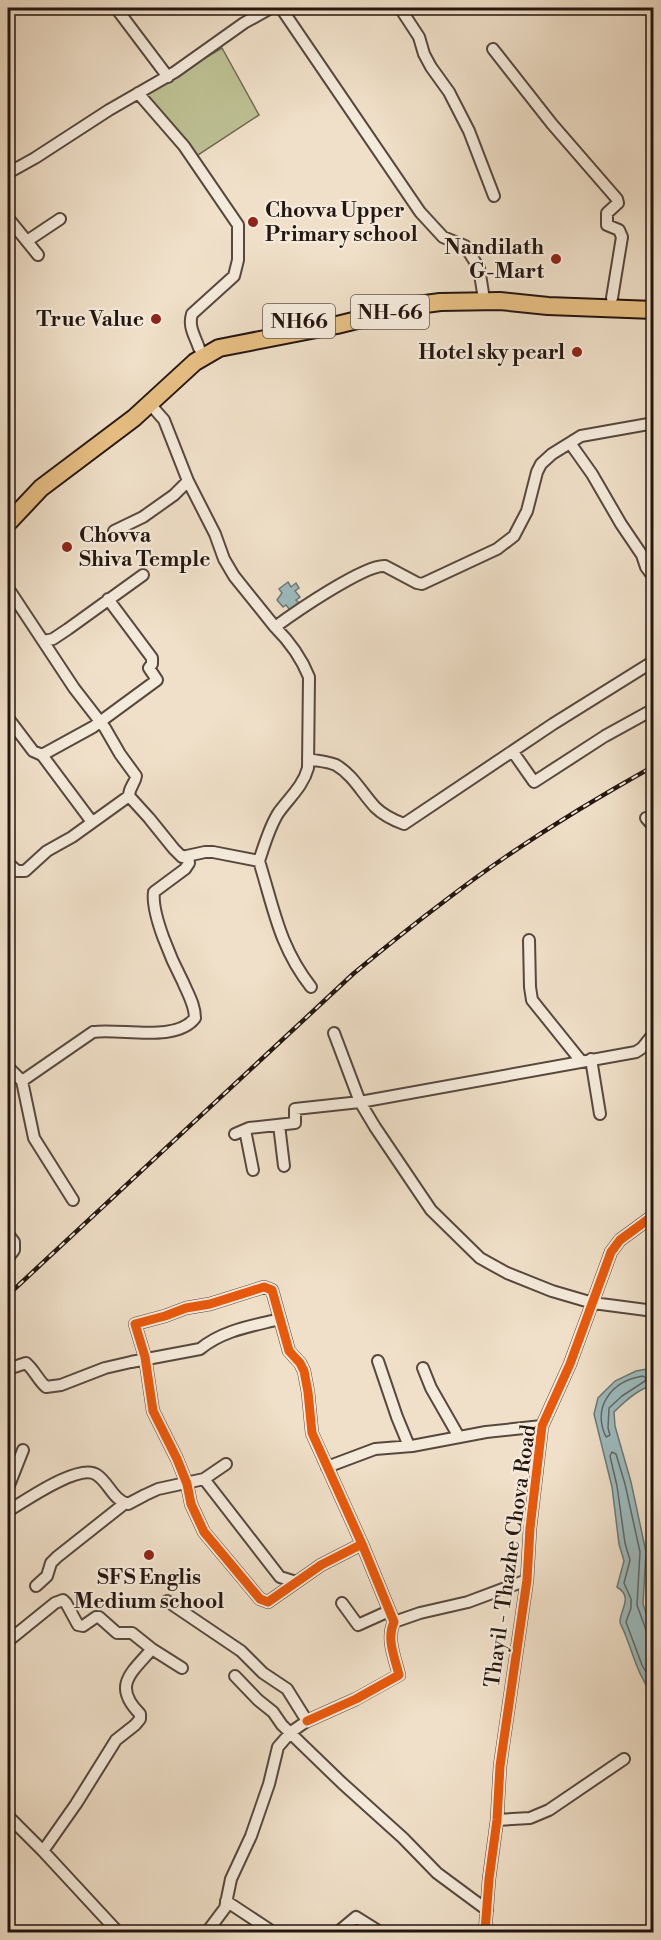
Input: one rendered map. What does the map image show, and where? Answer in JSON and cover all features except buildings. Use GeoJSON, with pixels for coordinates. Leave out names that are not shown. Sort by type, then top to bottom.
{"type":"FeatureCollection","features":[{"type":"Feature","properties":{"kind":"highway","name":"NH66"},"geometry":{"type":"LineString","coordinates":[[8,513],[51,471],[147,402],[182,363],[199,348],[237,334],[435,293],[654,299]]}},
{"type":"Feature","properties":{"kind":"highway","name":"NH-66"},"geometry":{"type":"LineString","coordinates":[[8,523],[41,488],[195,362],[219,348],[440,302],[500,300],[548,306],[654,310]]}},
{"type":"Feature","properties":{"kind":"street"},"geometry":{"type":"LineString","coordinates":[[116,8],[168,77]]}},
{"type":"Feature","properties":{"kind":"street"},"geometry":{"type":"LineString","coordinates":[[8,173],[168,77],[244,23],[271,8]]}},
{"type":"Feature","properties":{"kind":"street"},"geometry":{"type":"LineString","coordinates":[[281,8],[420,212],[443,237],[465,246],[479,268],[483,294]]}},
{"type":"Feature","properties":{"kind":"street"},"geometry":{"type":"LineString","coordinates":[[400,8],[419,37],[428,61],[449,92],[469,130],[494,196]]}},
{"type":"Feature","properties":{"kind":"street"},"geometry":{"type":"LineString","coordinates":[[494,49],[552,124],[618,203],[608,213],[607,225],[619,230],[622,237],[612,298]]}},
{"type":"Feature","properties":{"kind":"street"},"geometry":{"type":"LineString","coordinates":[[138,93],[184,146],[238,225],[238,260],[234,276],[192,314],[191,329],[199,348]]}},
{"type":"Feature","properties":{"kind":"street"},"geometry":{"type":"LineString","coordinates":[[8,218],[38,255]]}},
{"type":"Feature","properties":{"kind":"street"},"geometry":{"type":"LineString","coordinates":[[27,242],[60,219]]}},
{"type":"Feature","properties":{"kind":"street"},"geometry":{"type":"LineString","coordinates":[[147,402],[164,420],[188,481],[234,576],[292,645],[309,677],[308,768],[298,789],[279,813],[268,834],[259,861],[289,956],[311,987]]}},
{"type":"Feature","properties":{"kind":"street"},"geometry":{"type":"LineString","coordinates":[[275,627],[360,573],[386,566],[417,584],[422,584],[497,549],[514,536],[518,529],[527,511],[537,472],[542,464],[581,436],[654,423]]}},
{"type":"Feature","properties":{"kind":"street"},"geometry":{"type":"LineString","coordinates":[[570,443],[598,484],[654,578]]}},
{"type":"Feature","properties":{"kind":"street"},"geometry":{"type":"LineString","coordinates":[[114,531],[124,528],[151,511],[174,495],[188,481]]}},
{"type":"Feature","properties":{"kind":"street"},"geometry":{"type":"LineString","coordinates":[[44,641],[53,639],[143,575]]}},
{"type":"Feature","properties":{"kind":"street"},"geometry":{"type":"LineString","coordinates":[[8,588],[136,776],[135,782],[129,789],[129,796],[174,849],[183,857],[213,852],[259,861]]}},
{"type":"Feature","properties":{"kind":"street"},"geometry":{"type":"LineString","coordinates":[[42,755],[100,722],[157,680],[149,668],[152,658],[108,599]]}},
{"type":"Feature","properties":{"kind":"street"},"geometry":{"type":"LineString","coordinates":[[308,759],[336,766],[357,784],[376,808],[391,819],[404,824],[654,661]]}},
{"type":"Feature","properties":{"kind":"street"},"geometry":{"type":"LineString","coordinates":[[513,752],[534,782],[605,736],[654,709]]}},
{"type":"Feature","properties":{"kind":"street"},"geometry":{"type":"LineString","coordinates":[[8,718],[33,751],[42,755],[92,822]]}},
{"type":"Feature","properties":{"kind":"street"},"geometry":{"type":"LineString","coordinates":[[10,870],[25,871],[46,851],[72,837],[129,796]]}},
{"type":"Feature","properties":{"kind":"street"},"geometry":{"type":"LineString","coordinates":[[22,1081],[93,1032],[106,1030],[141,1033],[174,1030],[187,1026],[195,1018],[195,1008],[172,958],[153,901],[154,892],[185,869],[189,863],[188,857]]}},
{"type":"Feature","properties":{"kind":"street"},"geometry":{"type":"LineString","coordinates":[[529,940],[532,1000],[586,1060],[600,1114]]}},
{"type":"Feature","properties":{"kind":"street"},"geometry":{"type":"LineString","coordinates":[[334,1033],[360,1102],[431,1210],[480,1258],[507,1273],[593,1304],[654,1311]]}},
{"type":"Feature","properties":{"kind":"street"},"geometry":{"type":"LineString","coordinates":[[253,1170],[240,1132],[295,1123],[295,1109],[360,1102],[636,1052],[654,1033]]}},
{"type":"Feature","properties":{"kind":"street"},"geometry":{"type":"LineString","coordinates":[[8,1067],[22,1081],[34,1138],[73,1200]]}},
{"type":"Feature","properties":{"kind":"street"},"geometry":{"type":"LineString","coordinates":[[279,1125],[284,1166]]}},
{"type":"Feature","properties":{"kind":"street","name":"Thayil - Thazhe Chova Road"},"geometry":{"type":"LineString","coordinates":[[485,1932],[503,1745],[527,1580],[530,1528],[542,1426],[570,1364],[611,1252],[620,1240],[654,1215]]}},
{"type":"Feature","properties":{"kind":"street"},"geometry":{"type":"LineString","coordinates":[[8,1234],[14,1242],[14,1250],[8,1258]]}},
{"type":"Feature","properties":{"kind":"street"},"geometry":{"type":"LineString","coordinates":[[362,1544],[321,1565],[268,1602],[260,1599],[204,1533],[191,1504],[187,1484],[177,1459],[153,1411],[145,1360],[135,1324],[264,1287],[272,1290],[289,1351],[304,1371],[312,1433],[362,1544],[394,1622]]}},
{"type":"Feature","properties":{"kind":"street"},"geometry":{"type":"LineString","coordinates":[[8,1369],[26,1364],[33,1369],[46,1388],[61,1385],[105,1368],[200,1350],[221,1335],[280,1319]]}},
{"type":"Feature","properties":{"kind":"street"},"geometry":{"type":"LineString","coordinates":[[378,1361],[409,1446]]}},
{"type":"Feature","properties":{"kind":"street"},"geometry":{"type":"LineString","coordinates":[[423,1368],[431,1388],[459,1437]]}},
{"type":"Feature","properties":{"kind":"street"},"geometry":{"type":"LineString","coordinates":[[327,1467],[375,1449],[542,1426]]}},
{"type":"Feature","properties":{"kind":"street"},"geometry":{"type":"LineString","coordinates":[[8,1488],[23,1450]]}},
{"type":"Feature","properties":{"kind":"street"},"geometry":{"type":"LineString","coordinates":[[36,1586],[47,1576],[51,1563],[57,1557],[124,1504],[158,1490],[204,1479],[226,1464]]}},
{"type":"Feature","properties":{"kind":"street"},"geometry":{"type":"LineString","coordinates":[[8,1511],[40,1491],[79,1473],[89,1472],[96,1474],[124,1504]]}},
{"type":"Feature","properties":{"kind":"street"},"geometry":{"type":"LineString","coordinates":[[204,1479],[280,1577],[296,1582]]}},
{"type":"Feature","properties":{"kind":"street"},"geometry":{"type":"LineString","coordinates":[[207,1932],[225,1908],[231,1879],[251,1836],[278,1747],[291,1732],[399,1675],[390,1638],[390,1629],[394,1622],[420,1613],[468,1602],[527,1580]]}},
{"type":"Feature","properties":{"kind":"street"},"geometry":{"type":"LineString","coordinates":[[8,1641],[55,1603],[63,1600],[78,1625],[83,1626],[99,1617],[117,1633],[132,1633],[182,1668]]}},
{"type":"Feature","properties":{"kind":"street"},"geometry":{"type":"LineString","coordinates":[[167,1601],[242,1652],[263,1673],[287,1689],[308,1721]]}},
{"type":"Feature","properties":{"kind":"street"},"geometry":{"type":"LineString","coordinates":[[342,1603],[358,1625],[389,1611]]}},
{"type":"Feature","properties":{"kind":"street"},"geometry":{"type":"LineString","coordinates":[[43,1851],[116,1740],[140,1719],[140,1714],[128,1701],[127,1678],[152,1649]]}},
{"type":"Feature","properties":{"kind":"street"},"geometry":{"type":"LineString","coordinates":[[235,1676],[273,1712],[282,1725],[403,1838],[437,1873],[487,1910]]}},
{"type":"Feature","properties":{"kind":"street"},"geometry":{"type":"LineString","coordinates":[[497,1820],[530,1818],[549,1810],[624,1759]]}},
{"type":"Feature","properties":{"kind":"street"},"geometry":{"type":"LineString","coordinates":[[8,1816],[118,1932]]}},
{"type":"Feature","properties":{"kind":"street"},"geometry":{"type":"LineString","coordinates":[[226,1901],[273,1932]]}},
{"type":"Feature","properties":{"kind":"street"},"geometry":{"type":"LineString","coordinates":[[338,1932],[356,1917],[380,1932]]}},
{"type":"Feature","properties":{"kind":"green space"},"geometry":{"type":"Polygon","coordinates":[[[222,48],[259,115],[195,157],[145,93],[222,48]]]}},
{"type":"Feature","properties":{"kind":"water"},"geometry":{"type":"Polygon","coordinates":[[[288,582],[291,587],[296,583],[299,588],[295,591],[300,597],[296,600],[299,603],[290,610],[286,605],[283,607],[277,600],[282,593],[279,589],[288,582]]]}},
{"type":"Feature","properties":{"kind":"water"},"geometry":{"type":"Polygon","coordinates":[[[653,1368],[653,1385],[637,1392],[614,1412],[615,1426],[631,1482],[646,1552],[643,1604],[653,1633],[653,1695],[640,1673],[620,1623],[625,1599],[622,1591],[617,1587],[624,1561],[619,1544],[612,1487],[594,1414],[598,1398],[615,1381],[636,1371],[653,1368]]]}},
{"type":"Feature","properties":{"kind":"railway"},"geometry":{"type":"LineString","coordinates":[[8,1295],[376,955],[422,918],[521,846],[654,766]]}},
{"type":"Feature","properties":{"kind":"cycle path"},"geometry":{"type":"LineString","coordinates":[[485,1932],[497,1820],[500,1766],[527,1580],[530,1528],[542,1426],[570,1364],[611,1252],[620,1240],[654,1215]]}},
{"type":"Feature","properties":{"kind":"cycle path"},"geometry":{"type":"LineString","coordinates":[[307,1721],[356,1699],[399,1675],[391,1642],[394,1622],[362,1544],[312,1433],[304,1371],[289,1351],[272,1290],[264,1287],[135,1324],[145,1357],[153,1411],[177,1459],[187,1484],[191,1504],[204,1532],[260,1599],[268,1602],[321,1565],[362,1544]]}},
{"type":"Feature","properties":{"kind":"place","name":"Chovva Upper Primary school"},"geometry":{"type":"Point","coordinates":[253,222]}},
{"type":"Feature","properties":{"kind":"place","name":"Nandilath G-Mart"},"geometry":{"type":"Point","coordinates":[556,259]}},
{"type":"Feature","properties":{"kind":"place","name":"True Value"},"geometry":{"type":"Point","coordinates":[156,319]}},
{"type":"Feature","properties":{"kind":"place","name":"Hotel sky pearl"},"geometry":{"type":"Point","coordinates":[577,352]}},
{"type":"Feature","properties":{"kind":"place","name":"Chovva Shiva Temple"},"geometry":{"type":"Point","coordinates":[67,547]}},
{"type":"Feature","properties":{"kind":"place","name":"SFS Englis Medium school"},"geometry":{"type":"Point","coordinates":[149,1555]}}]}
